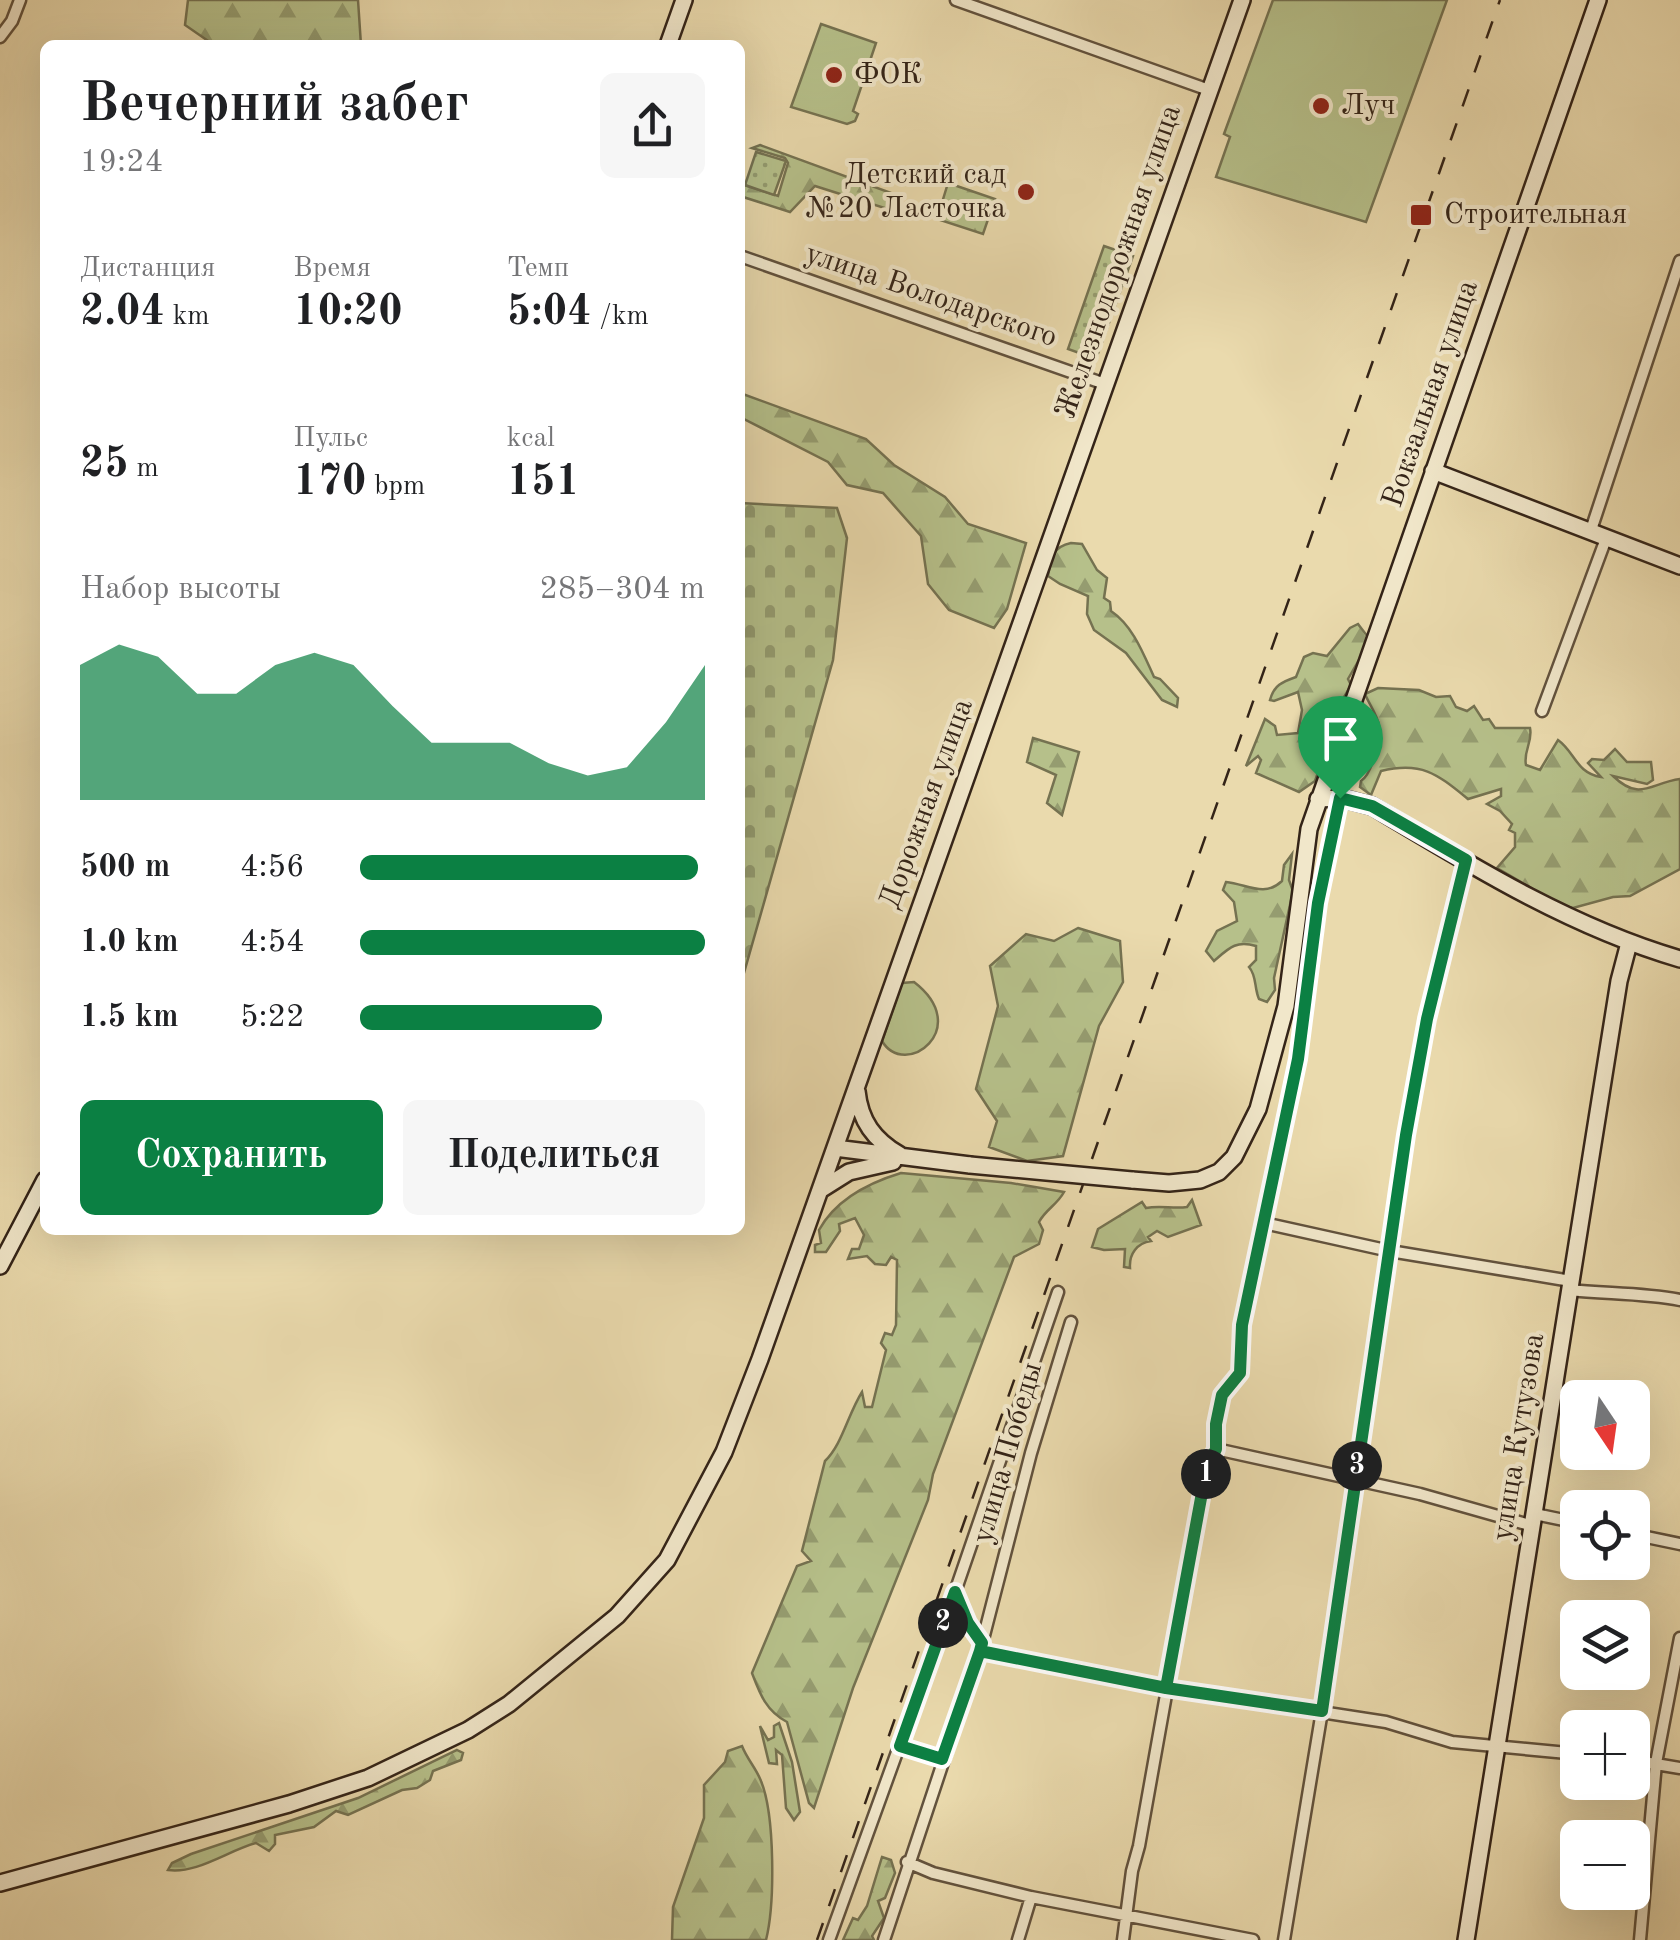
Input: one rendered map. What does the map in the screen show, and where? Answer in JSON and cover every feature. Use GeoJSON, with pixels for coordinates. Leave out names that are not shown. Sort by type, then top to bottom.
{"type":"FeatureCollection","features":[{"type":"Feature","properties":{"kind":"street"},"geometry":{"type":"LineString","coordinates":[[0,37],[20,0]]}},
{"type":"Feature","properties":{"kind":"street"},"geometry":{"type":"LineString","coordinates":[[670,40],[684,0]]}},
{"type":"Feature","properties":{"kind":"street"},"geometry":{"type":"LineString","coordinates":[[956,0],[1209,90]]}},
{"type":"Feature","properties":{"kind":"street","name":"Железнодорожная улица"},"geometry":{"type":"LineString","coordinates":[[1050,542],[1242,0]]}},
{"type":"Feature","properties":{"kind":"street","name":"Вокзальная улица"},"geometry":{"type":"LineString","coordinates":[[908,1159],[1169,1183],[1200,1180],[1219,1172],[1234,1157],[1268,1077],[1286,1006],[1309,829],[1317,803],[1598,0]]}},
{"type":"Feature","properties":{"kind":"street","name":"улица Володарского"},"geometry":{"type":"LineString","coordinates":[[745,258],[1105,384]]}},
{"type":"Feature","properties":{"kind":"street"},"geometry":{"type":"LineString","coordinates":[[1591,530],[1680,261]]}},
{"type":"Feature","properties":{"kind":"street"},"geometry":{"type":"LineString","coordinates":[[1432,472],[1680,566]]}},
{"type":"Feature","properties":{"kind":"street"},"geometry":{"type":"LineString","coordinates":[[1542,711],[1608,536]]}},
{"type":"Feature","properties":{"kind":"street","name":"Дорожная улица"},"geometry":{"type":"LineString","coordinates":[[0,1883],[368,1778],[468,1730],[570,1657],[644,1589],[684,1532],[732,1435],[1050,542]]}},
{"type":"Feature","properties":{"kind":"street"},"geometry":{"type":"LineString","coordinates":[[1317,803],[1340,798],[1372,806],[1558,912],[1628,944],[1680,959]]}},
{"type":"Feature","properties":{"kind":"street"},"geometry":{"type":"LineString","coordinates":[[1123,1940],[1132,1870],[1206,1471],[1216,1449],[1222,1395],[1240,1373],[1242,1325],[1298,1059],[1318,903],[1340,798]]}},
{"type":"Feature","properties":{"kind":"street"},"geometry":{"type":"LineString","coordinates":[[1284,1940],[1322,1711],[1406,1135],[1427,1019],[1466,860]]}},
{"type":"Feature","properties":{"kind":"street","name":"улица Кутузова"},"geometry":{"type":"LineString","coordinates":[[1466,1940],[1628,944]]}},
{"type":"Feature","properties":{"kind":"street"},"geometry":{"type":"LineString","coordinates":[[856,1085],[858,1105],[873,1136],[908,1159]]}},
{"type":"Feature","properties":{"kind":"street"},"geometry":{"type":"LineString","coordinates":[[835,1148],[908,1159]]}},
{"type":"Feature","properties":{"kind":"street"},"geometry":{"type":"LineString","coordinates":[[819,1192],[849,1172],[908,1159]]}},
{"type":"Feature","properties":{"kind":"street"},"geometry":{"type":"LineString","coordinates":[[0,1266],[40,1190]]}},
{"type":"Feature","properties":{"kind":"street"},"geometry":{"type":"LineString","coordinates":[[1264,1224],[1620,1296],[1642,1293],[1680,1300]]}},
{"type":"Feature","properties":{"kind":"street"},"geometry":{"type":"LineString","coordinates":[[829,1940],[1058,1292]]}},
{"type":"Feature","properties":{"kind":"street","name":"улица Победы"},"geometry":{"type":"LineString","coordinates":[[884,1940],[981,1647],[1031,1453],[1071,1322]]}},
{"type":"Feature","properties":{"kind":"street"},"geometry":{"type":"LineString","coordinates":[[1007,1442],[1031,1453]]}},
{"type":"Feature","properties":{"kind":"street"},"geometry":{"type":"LineString","coordinates":[[1216,1449],[1534,1520],[1560,1522]]}},
{"type":"Feature","properties":{"kind":"street"},"geometry":{"type":"LineString","coordinates":[[1650,1538],[1680,1544]]}},
{"type":"Feature","properties":{"kind":"street"},"geometry":{"type":"LineString","coordinates":[[955,1592],[981,1647],[1166,1688],[1386,1722],[1452,1742],[1560,1752]]}},
{"type":"Feature","properties":{"kind":"street"},"geometry":{"type":"LineString","coordinates":[[1640,1940],[1656,1763],[1680,1638]]}},
{"type":"Feature","properties":{"kind":"street"},"geometry":{"type":"LineString","coordinates":[[900,1746],[942,1759]]}},
{"type":"Feature","properties":{"kind":"street"},"geometry":{"type":"LineString","coordinates":[[1650,1762],[1680,1768]]}},
{"type":"Feature","properties":{"kind":"street"},"geometry":{"type":"LineString","coordinates":[[907,1862],[933,1873],[1031,1898],[1253,1940]]}},
{"type":"Feature","properties":{"kind":"street"},"geometry":{"type":"LineString","coordinates":[[1018,1940],[1031,1898]]}},
{"type":"Feature","properties":{"kind":"green space"},"geometry":{"type":"Polygon","coordinates":[[[188,0],[358,0],[361,40],[207,40],[185,25],[188,0]]]}},
{"type":"Feature","properties":{"kind":"green space","name":"Луч"},"geometry":{"type":"Polygon","coordinates":[[[1273,0],[1447,0],[1366,222],[1216,177],[1230,137],[1224,134],[1273,0]]]}},
{"type":"Feature","properties":{"kind":"green space","name":"ФОК"},"geometry":{"type":"Polygon","coordinates":[[[821,24],[876,43],[853,111],[858,114],[855,121],[847,124],[791,107],[821,24]]]}},
{"type":"Feature","properties":{"kind":"green space"},"geometry":{"type":"Polygon","coordinates":[[[760,145],[902,197],[897,212],[815,186],[790,212],[745,198],[745,185],[778,196],[788,163],[785,158],[752,148],[760,145]]]}},
{"type":"Feature","properties":{"kind":"green space"},"geometry":{"type":"Polygon","coordinates":[[[756,152],[786,161],[774,195],[745,185],[756,152]]]}},
{"type":"Feature","properties":{"kind":"green space"},"geometry":{"type":"Polygon","coordinates":[[[948,183],[995,199],[983,234],[937,219],[948,183]]]}},
{"type":"Feature","properties":{"kind":"green space"},"geometry":{"type":"Polygon","coordinates":[[[1104,246],[1133,256],[1096,359],[1068,349],[1104,246]]]}},
{"type":"Feature","properties":{"kind":"green space"},"geometry":{"type":"Polygon","coordinates":[[[745,395],[866,439],[894,465],[945,497],[968,524],[1026,543],[1007,609],[994,628],[949,610],[928,584],[921,536],[883,493],[847,485],[828,462],[745,420],[745,395]]]}},
{"type":"Feature","properties":{"kind":"green space"},"geometry":{"type":"Polygon","coordinates":[[[745,503],[837,508],[847,538],[833,660],[745,969],[745,503]]]}},
{"type":"Feature","properties":{"kind":"green space"},"geometry":{"type":"Polygon","coordinates":[[[1071,543],[1082,544],[1097,570],[1107,578],[1104,598],[1110,602],[1111,611],[1131,632],[1154,677],[1178,698],[1177,707],[1162,700],[1126,653],[1094,630],[1087,614],[1088,596],[1048,576],[1054,554],[1071,543]]]}},
{"type":"Feature","properties":{"kind":"green space"},"geometry":{"type":"Polygon","coordinates":[[[1358,624],[1368,637],[1367,646],[1348,679],[1351,685],[1336,711],[1337,719],[1315,781],[1299,792],[1256,773],[1261,760],[1258,756],[1246,766],[1265,719],[1275,726],[1277,735],[1298,733],[1302,710],[1298,692],[1270,700],[1276,687],[1296,677],[1304,657],[1313,653],[1327,656],[1358,624]]]}},
{"type":"Feature","properties":{"kind":"green space"},"geometry":{"type":"Polygon","coordinates":[[[1378,688],[1450,696],[1456,707],[1467,711],[1474,706],[1483,720],[1489,719],[1495,728],[1530,728],[1526,765],[1540,770],[1558,740],[1581,767],[1601,777],[1588,763],[1592,759],[1604,760],[1615,749],[1627,762],[1651,762],[1653,780],[1647,784],[1613,776],[1631,788],[1645,789],[1680,779],[1680,869],[1630,896],[1573,908],[1560,905],[1497,868],[1515,847],[1515,833],[1509,830],[1512,824],[1487,804],[1501,796],[1501,789],[1468,799],[1428,772],[1395,768],[1381,771],[1371,795],[1360,787],[1375,756],[1379,726],[1365,694],[1378,688]]]}},
{"type":"Feature","properties":{"kind":"green space"},"geometry":{"type":"Polygon","coordinates":[[[1033,738],[1079,752],[1062,815],[1047,803],[1056,775],[1027,762],[1033,738]]]}},
{"type":"Feature","properties":{"kind":"green space"},"geometry":{"type":"Polygon","coordinates":[[[1292,854],[1289,880],[1293,891],[1274,978],[1275,990],[1267,1002],[1259,999],[1249,967],[1256,960],[1256,946],[1233,946],[1214,961],[1206,951],[1217,931],[1237,921],[1234,902],[1223,890],[1226,882],[1269,889],[1282,881],[1284,865],[1292,854]]]}},
{"type":"Feature","properties":{"kind":"green space"},"geometry":{"type":"Polygon","coordinates":[[[1078,928],[1120,941],[1123,982],[1099,1026],[1063,1156],[1027,1161],[989,1147],[997,1121],[976,1089],[998,1006],[990,966],[1026,934],[1054,941],[1078,928]]]}},
{"type":"Feature","properties":{"kind":"green space"},"geometry":{"type":"Polygon","coordinates":[[[914,982],[931,999],[938,1016],[929,1043],[918,1052],[905,1055],[892,1052],[882,1041],[902,983],[914,982]]]}},
{"type":"Feature","properties":{"kind":"green space"},"geometry":{"type":"Polygon","coordinates":[[[901,1173],[1064,1192],[1039,1222],[1043,1230],[1039,1244],[1014,1257],[933,1474],[928,1500],[853,1688],[814,1808],[809,1803],[787,1722],[769,1707],[752,1673],[797,1566],[811,1561],[802,1551],[825,1461],[836,1447],[862,1392],[865,1407],[872,1407],[886,1350],[881,1343],[885,1333],[892,1335],[896,1325],[897,1260],[891,1257],[886,1265],[875,1264],[867,1256],[848,1259],[852,1249],[859,1249],[864,1235],[855,1218],[839,1224],[840,1231],[826,1252],[815,1252],[815,1245],[821,1243],[819,1230],[834,1209],[854,1194],[901,1173]]]}},
{"type":"Feature","properties":{"kind":"green space"},"geometry":{"type":"Polygon","coordinates":[[[1192,1200],[1201,1225],[1168,1237],[1157,1231],[1148,1237],[1151,1241],[1135,1250],[1130,1268],[1124,1267],[1125,1249],[1092,1247],[1098,1229],[1142,1202],[1146,1208],[1187,1207],[1192,1200]]]}},
{"type":"Feature","properties":{"kind":"green space"},"geometry":{"type":"Polygon","coordinates":[[[779,1723],[792,1762],[800,1812],[794,1820],[786,1808],[782,1755],[776,1750],[777,1764],[769,1763],[760,1726],[768,1740],[774,1737],[774,1726],[779,1723]]]}},
{"type":"Feature","properties":{"kind":"green space"},"geometry":{"type":"Polygon","coordinates":[[[742,1746],[761,1781],[769,1815],[772,1883],[766,1940],[672,1940],[673,1907],[704,1818],[704,1785],[725,1762],[728,1751],[742,1746]]]}},
{"type":"Feature","properties":{"kind":"green space"},"geometry":{"type":"Polygon","coordinates":[[[457,1750],[463,1753],[461,1760],[433,1771],[430,1780],[417,1788],[402,1790],[348,1815],[336,1811],[314,1827],[275,1835],[275,1844],[269,1851],[256,1843],[201,1865],[168,1870],[172,1863],[191,1854],[358,1798],[457,1750]]]}},
{"type":"Feature","properties":{"kind":"green space"},"geometry":{"type":"Polygon","coordinates":[[[882,1857],[891,1860],[895,1873],[885,1898],[878,1901],[884,1918],[872,1936],[874,1940],[843,1940],[853,1918],[858,1920],[867,1906],[882,1857]]]}},
{"type":"Feature","properties":{"kind":"railway"},"geometry":{"type":"LineString","coordinates":[[817,1940],[1500,0]]}},
{"type":"Feature","properties":{"kind":"place","name":"ФОК"},"geometry":{"type":"Point","coordinates":[834,75]}},
{"type":"Feature","properties":{"kind":"place","name":"Луч"},"geometry":{"type":"Point","coordinates":[1321,106]}},
{"type":"Feature","properties":{"kind":"place","name":"Детский сад №20 Ласточка"},"geometry":{"type":"Point","coordinates":[1026,192]}},
{"type":"Feature","properties":{"kind":"place","name":"Строительная"},"geometry":{"type":"Point","coordinates":[1421,215]}},
{"type":"Feature","properties":{"kind":"route"},"geometry":{"type":"LineString","coordinates":[[1340,798],[1318,903],[1298,1059],[1242,1325],[1240,1373],[1222,1395],[1216,1449],[1206,1471],[1166,1688],[980,1651],[942,1759],[900,1746],[955,1592],[968,1623],[982,1643],[980,1651],[1073,1670],[1166,1688],[1322,1711],[1406,1135],[1427,1019],[1466,860],[1372,806],[1340,798]]}}]}
